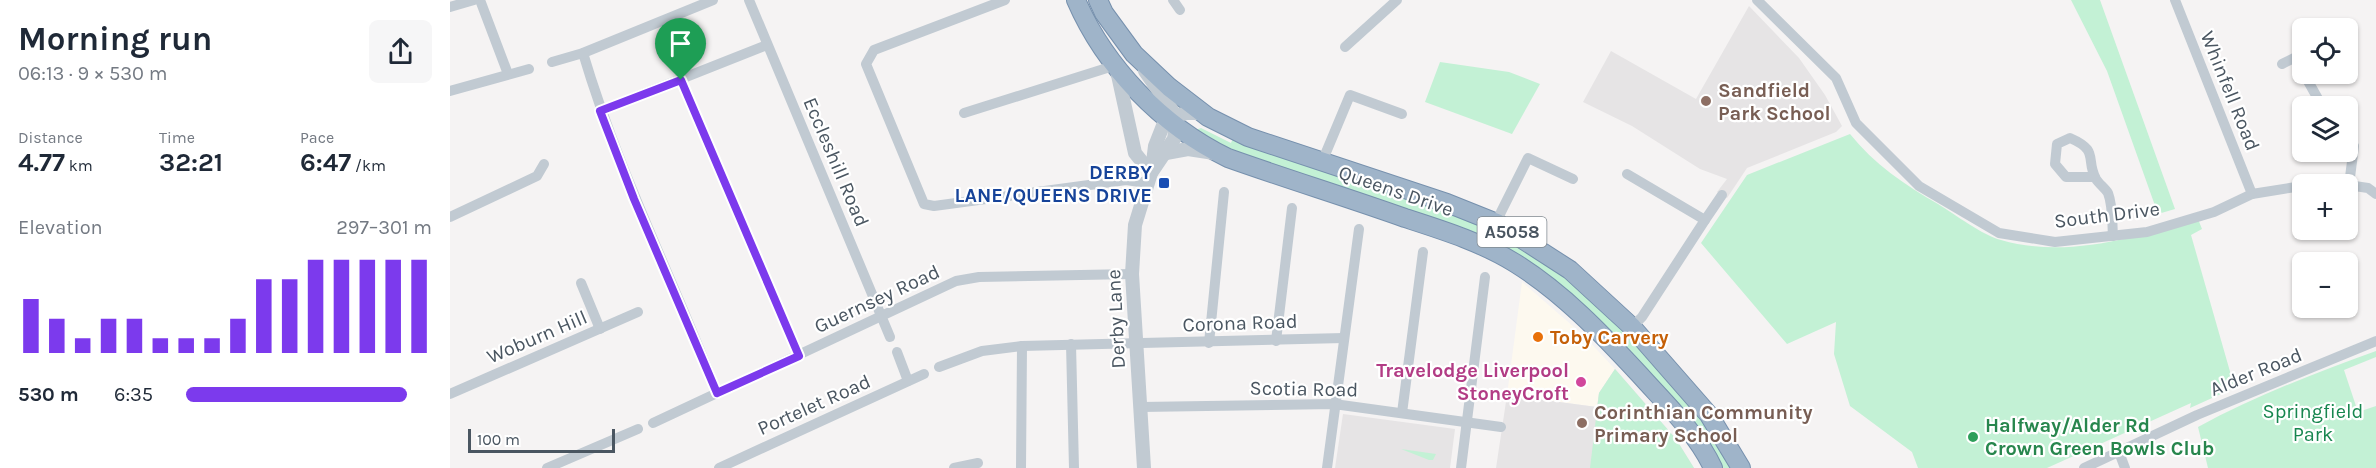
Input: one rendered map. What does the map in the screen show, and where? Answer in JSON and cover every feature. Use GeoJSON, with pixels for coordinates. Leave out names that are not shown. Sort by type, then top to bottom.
{"type":"FeatureCollection","features":[{"type":"Feature","properties":{"kind":"highway","name":"Queens Drive"},"geometry":{"type":"LineString","coordinates":[[1076,0],[1082,15],[1115,65],[1172,120],[1222,154],[1486,248],[1534,276],[1582,314],[1664,401],[1689,432],[1713,468]]}},
{"type":"Feature","properties":{"kind":"highway","name":"Queens Drive"},"geometry":{"type":"LineString","coordinates":[[1098,0],[1108,20],[1134,54],[1202,113],[1248,137],[1497,223],[1570,270],[1632,327],[1709,415],[1741,468]]}},
{"type":"Feature","properties":{"kind":"street"},"geometry":{"type":"LineString","coordinates":[[450,7],[474,0]]}},
{"type":"Feature","properties":{"kind":"street"},"geometry":{"type":"LineString","coordinates":[[480,0],[508,74]]}},
{"type":"Feature","properties":{"kind":"street"},"geometry":{"type":"LineString","coordinates":[[552,62],[583,53],[713,0]]}},
{"type":"Feature","properties":{"kind":"street","name":"Eccleshill Road"},"geometry":{"type":"LineString","coordinates":[[749,0],[890,337]]}},
{"type":"Feature","properties":{"kind":"street"},"geometry":{"type":"LineString","coordinates":[[1005,0],[874,50],[866,64],[924,204],[934,206],[1150,175]]}},
{"type":"Feature","properties":{"kind":"street"},"geometry":{"type":"LineString","coordinates":[[1173,0],[1180,10]]}},
{"type":"Feature","properties":{"kind":"street"},"geometry":{"type":"LineString","coordinates":[[1345,47],[1397,0]]}},
{"type":"Feature","properties":{"kind":"street","name":"South Drive"},"geometry":{"type":"LineString","coordinates":[[1757,0],[1836,78],[1856,123],[1919,186],[1999,233],[2055,242],[2113,236],[2158,229],[2214,212],[2252,194],[2292,188]]}},
{"type":"Feature","properties":{"kind":"street","name":"Whinfell Road"},"geometry":{"type":"LineString","coordinates":[[2175,0],[2252,194]]}},
{"type":"Feature","properties":{"kind":"street"},"geometry":{"type":"LineString","coordinates":[[600,111],[767,45]]}},
{"type":"Feature","properties":{"kind":"street"},"geometry":{"type":"LineString","coordinates":[[583,53],[600,111],[634,199],[717,393]]}},
{"type":"Feature","properties":{"kind":"street","name":"A5058"},"geometry":{"type":"LineString","coordinates":[[1134,54],[1172,120]]}},
{"type":"Feature","properties":{"kind":"street"},"geometry":{"type":"LineString","coordinates":[[2282,64],[2292,59]]}},
{"type":"Feature","properties":{"kind":"street"},"geometry":{"type":"LineString","coordinates":[[964,113],[1115,65]]}},
{"type":"Feature","properties":{"kind":"street","name":"Queens Drive"},"geometry":{"type":"LineString","coordinates":[[1115,65],[1135,153],[1150,175]]}},
{"type":"Feature","properties":{"kind":"street"},"geometry":{"type":"LineString","coordinates":[[450,91],[529,69]]}},
{"type":"Feature","properties":{"kind":"street"},"geometry":{"type":"LineString","coordinates":[[681,80],[799,356]]}},
{"type":"Feature","properties":{"kind":"street"},"geometry":{"type":"LineString","coordinates":[[1322,162],[1350,95],[1402,114]]}},
{"type":"Feature","properties":{"kind":"street"},"geometry":{"type":"LineString","coordinates":[[1172,120],[1202,113]]}},
{"type":"Feature","properties":{"kind":"street","name":"Derby Lane"},"geometry":{"type":"LineString","coordinates":[[1150,175],[1174,139],[1172,120]]}},
{"type":"Feature","properties":{"kind":"street","name":"Derby Lane"},"geometry":{"type":"LineString","coordinates":[[1144,468],[1132,274],[1135,225],[1150,175],[1155,146],[1172,120]]}},
{"type":"Feature","properties":{"kind":"street"},"geometry":{"type":"LineString","coordinates":[[1166,153],[1188,149],[1222,154]]}},
{"type":"Feature","properties":{"kind":"street"},"geometry":{"type":"LineString","coordinates":[[1486,248],[1528,158],[1573,178]]}},
{"type":"Feature","properties":{"kind":"street"},"geometry":{"type":"LineString","coordinates":[[450,217],[537,176],[544,164]]}},
{"type":"Feature","properties":{"kind":"street"},"geometry":{"type":"LineString","coordinates":[[1627,174],[1705,220]]}},
{"type":"Feature","properties":{"kind":"street"},"geometry":{"type":"LineString","coordinates":[[2095,177],[2107,192],[2112,213],[2113,236]]}},
{"type":"Feature","properties":{"kind":"street"},"geometry":{"type":"LineString","coordinates":[[2358,187],[2368,189],[2376,194]]}},
{"type":"Feature","properties":{"kind":"street"},"geometry":{"type":"LineString","coordinates":[[1209,343],[1224,192]]}},
{"type":"Feature","properties":{"kind":"street"},"geometry":{"type":"LineString","coordinates":[[1632,327],[1642,317],[1722,195]]}},
{"type":"Feature","properties":{"kind":"street"},"geometry":{"type":"LineString","coordinates":[[1276,341],[1292,208]]}},
{"type":"Feature","properties":{"kind":"street"},"geometry":{"type":"LineString","coordinates":[[1327,468],[1359,229]]}},
{"type":"Feature","properties":{"kind":"street"},"geometry":{"type":"LineString","coordinates":[[1402,413],[1423,252]]}},
{"type":"Feature","properties":{"kind":"street","name":"Guernsey Road"},"geometry":{"type":"LineString","coordinates":[[653,423],[956,281],[979,277],[1132,274]]}},
{"type":"Feature","properties":{"kind":"street"},"geometry":{"type":"LineString","coordinates":[[1461,468],[1485,277]]}},
{"type":"Feature","properties":{"kind":"street"},"geometry":{"type":"LineString","coordinates":[[581,283],[600,329]]}},
{"type":"Feature","properties":{"kind":"street","name":"Woburn Hill"},"geometry":{"type":"LineString","coordinates":[[450,394],[638,312]]}},
{"type":"Feature","properties":{"kind":"street","name":"Corona Road"},"geometry":{"type":"LineString","coordinates":[[1137,343],[1344,338]]}},
{"type":"Feature","properties":{"kind":"street","name":"Alder Road"},"geometry":{"type":"LineString","coordinates":[[2084,468],[2197,415],[2376,341]]}},
{"type":"Feature","properties":{"kind":"street"},"geometry":{"type":"LineString","coordinates":[[939,367],[982,351],[1022,346],[1137,343]]}},
{"type":"Feature","properties":{"kind":"street"},"geometry":{"type":"LineString","coordinates":[[1071,344],[1074,468]]}},
{"type":"Feature","properties":{"kind":"street"},"geometry":{"type":"LineString","coordinates":[[1022,346],[1022,468]]}},
{"type":"Feature","properties":{"kind":"street"},"geometry":{"type":"LineString","coordinates":[[897,352],[908,381]]}},
{"type":"Feature","properties":{"kind":"street","name":"Portelet Road"},"geometry":{"type":"LineString","coordinates":[[719,468],[924,374]]}},
{"type":"Feature","properties":{"kind":"street","name":"Scotia Road"},"geometry":{"type":"LineString","coordinates":[[1141,407],[1334,404],[1501,427]]}},
{"type":"Feature","properties":{"kind":"street"},"geometry":{"type":"LineString","coordinates":[[553,467],[638,429]]}},
{"type":"Feature","properties":{"kind":"street"},"geometry":{"type":"LineString","coordinates":[[2119,452],[2126,468]]}},
{"type":"Feature","properties":{"kind":"street"},"geometry":{"type":"LineString","coordinates":[[954,468],[978,463]]}},
{"type":"Feature","properties":{"kind":"shaded area","name":"Sandfield Park School"},"geometry":{"type":"Polygon","coordinates":[[[1749,6],[1799,58],[1825,95],[1842,126],[1836,132],[1747,168],[1727,198],[1717,192],[1727,179],[1700,169],[1632,126],[1583,102],[1611,51],[1696,99],[1749,6]]]}},
{"type":"Feature","properties":{"kind":"shaded area"},"geometry":{"type":"Polygon","coordinates":[[[1522,282],[1582,334],[1615,369],[1599,393],[1597,407],[1507,395],[1522,282]]]}},
{"type":"Feature","properties":{"kind":"shaded area","name":"Corinthian Community Primary School"},"geometry":{"type":"Polygon","coordinates":[[[1615,369],[1676,439],[1694,468],[1496,468],[1507,395],[1597,407],[1599,393],[1615,369]]]}},
{"type":"Feature","properties":{"kind":"shaded area"},"geometry":{"type":"Polygon","coordinates":[[[1343,414],[1455,429],[1450,468],[1335,468],[1343,414]]]}},
{"type":"Feature","properties":{"kind":"green space"},"geometry":{"type":"Polygon","coordinates":[[[2071,0],[2100,0],[2175,209],[2158,214],[2107,71],[2071,0]]]}},
{"type":"Feature","properties":{"kind":"green space"},"geometry":{"type":"Polygon","coordinates":[[[1440,62],[1509,72],[1540,84],[1512,134],[1425,102],[1440,62]]]}},
{"type":"Feature","properties":{"kind":"green space"},"geometry":{"type":"Polygon","coordinates":[[[1201,128],[1231,143],[1233,138],[1482,225],[1479,237],[1220,146],[1195,130],[1201,128]]]}},
{"type":"Feature","properties":{"kind":"green space"},"geometry":{"type":"Polygon","coordinates":[[[1850,134],[1869,155],[1902,182],[1977,229],[2001,240],[2050,247],[2076,246],[2126,239],[2198,219],[2202,229],[2191,235],[2233,382],[2232,389],[2190,408],[2191,403],[2047,468],[1918,468],[1912,452],[1850,406],[1834,354],[1836,322],[1787,344],[1701,243],[1747,175],[1850,134]]]}},
{"type":"Feature","properties":{"kind":"green space"},"geometry":{"type":"Polygon","coordinates":[[[1507,235],[1590,294],[1704,418],[1735,468],[1721,468],[1502,246],[1507,235]]]}},
{"type":"Feature","properties":{"kind":"green space","name":"Springfield Park"},"geometry":{"type":"Polygon","coordinates":[[[2376,351],[2376,357],[2344,370],[2358,412],[2376,406],[2376,468],[2208,468],[2198,427],[2285,386],[2376,351]]]}},
{"type":"Feature","properties":{"kind":"green space"},"geometry":{"type":"Polygon","coordinates":[[[1615,369],[1676,439],[1694,468],[1590,468],[1599,393],[1615,369]]]}},
{"type":"Feature","properties":{"kind":"green space"},"geometry":{"type":"Polygon","coordinates":[[[1401,449],[1436,454],[1433,460],[1429,460],[1401,449]]]}},
{"type":"Feature","properties":{"kind":"place","name":"Sandfield Park School"},"geometry":{"type":"Point","coordinates":[1706,101]}},
{"type":"Feature","properties":{"kind":"place","name":"DERBY LANE/QUEENS DRIVE"},"geometry":{"type":"Point","coordinates":[1164,183]}},
{"type":"Feature","properties":{"kind":"place","name":"Toby Carvery"},"geometry":{"type":"Point","coordinates":[1538,337]}},
{"type":"Feature","properties":{"kind":"place","name":"Travelodge Liverpool StoneyCroft"},"geometry":{"type":"Point","coordinates":[1581,382]}},
{"type":"Feature","properties":{"kind":"place","name":"Corinthian Community Primary School"},"geometry":{"type":"Point","coordinates":[1582,423]}},
{"type":"Feature","properties":{"kind":"place","name":"Halfway/Alder Rd Crown Green Bowls Club"},"geometry":{"type":"Point","coordinates":[1973,437]}},
{"type":"Feature","properties":{"kind":"route"},"geometry":{"type":"LineString","coordinates":[[681,80],[799,356],[717,393],[634,199],[600,111],[681,80]]}}]}
